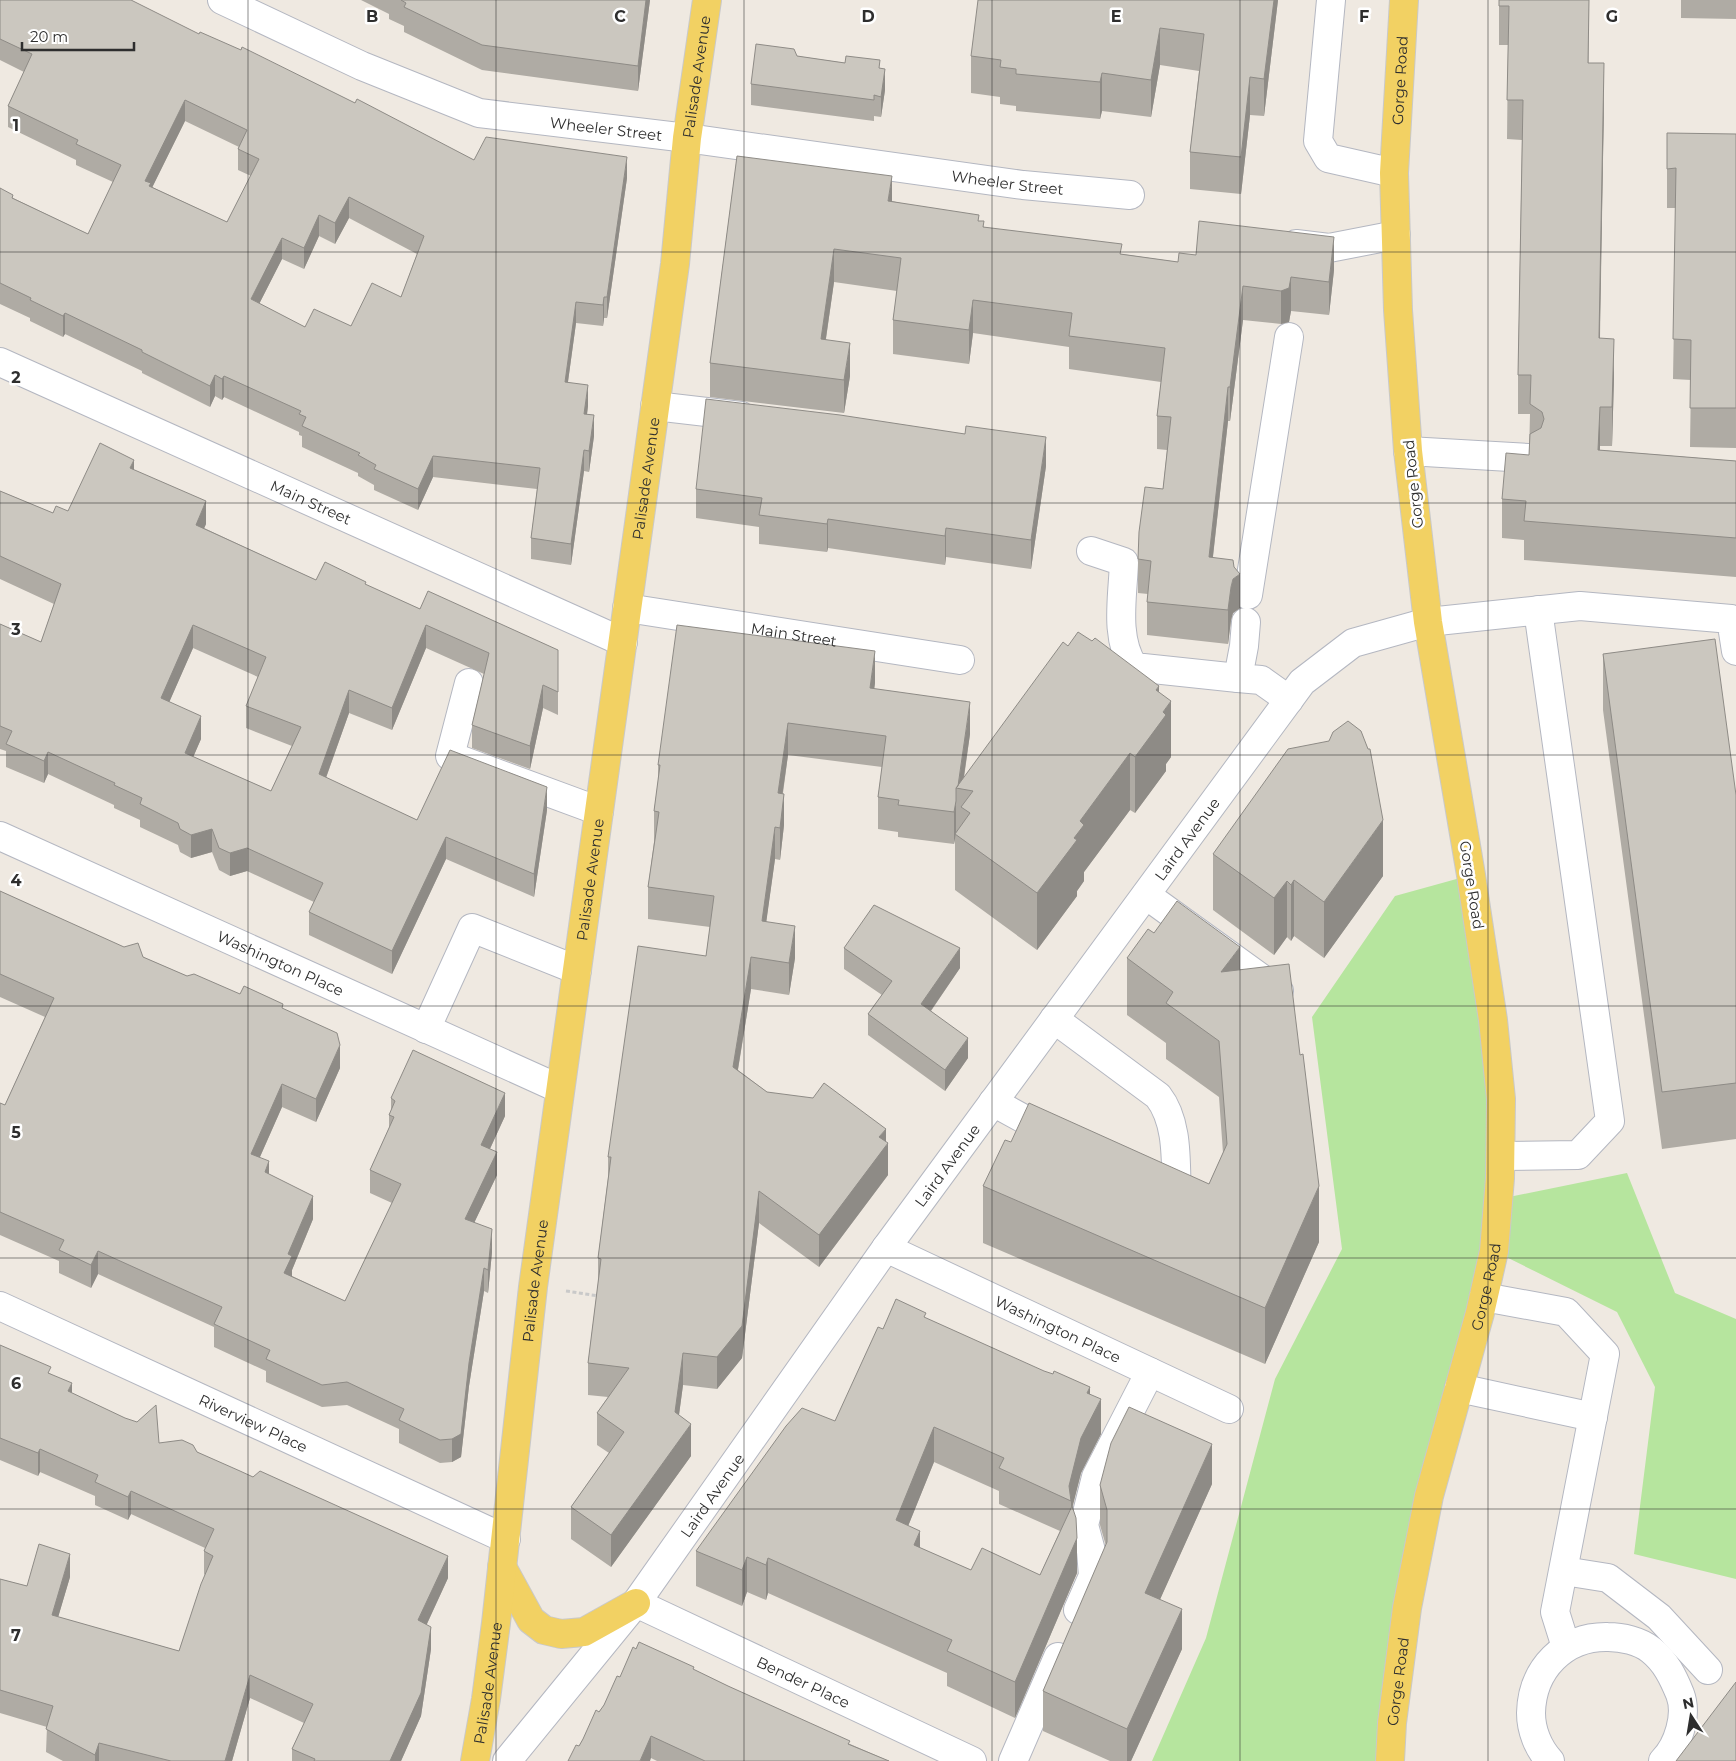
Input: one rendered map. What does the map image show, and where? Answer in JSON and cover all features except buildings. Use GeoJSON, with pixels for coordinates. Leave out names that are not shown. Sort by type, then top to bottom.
{"type":"FeatureCollection","features":[{"type":"Feature","properties":{"kind":"main road","name":"Palisade Avenue"},"geometry":{"type":"LineString","coordinates":[[475,1761],[486,1699],[506,1539],[533,1287],[676,254],[687,138],[707,0]]}},
{"type":"Feature","properties":{"kind":"main road","name":"Gorge Road"},"geometry":{"type":"LineString","coordinates":[[1390,1761],[1392,1723],[1407,1608],[1429,1496],[1484,1297],[1494,1251],[1501,1156],[1501,1099],[1493,1020],[1428,622],[1408,451],[1398,310],[1394,173],[1404,0]]}},
{"type":"Feature","properties":{"kind":"main road"},"geometry":{"type":"LineString","coordinates":[[502,1567],[531,1620],[544,1630],[561,1634],[584,1632],[636,1603]]}},
{"type":"Feature","properties":{"kind":"street","name":"Wheeler Street"},"geometry":{"type":"LineString","coordinates":[[222,0],[362,66],[478,113],[687,138],[1023,185],[1130,195]]}},
{"type":"Feature","properties":{"kind":"street"},"geometry":{"type":"LineString","coordinates":[[1330,0],[1318,141],[1328,158],[1394,173]]}},
{"type":"Feature","properties":{"kind":"street"},"geometry":{"type":"LineString","coordinates":[[1274,242],[1329,248],[1396,235]]}},
{"type":"Feature","properties":{"kind":"street"},"geometry":{"type":"LineString","coordinates":[[1238,678],[1289,336]]}},
{"type":"Feature","properties":{"kind":"street","name":"Main Street"},"geometry":{"type":"LineString","coordinates":[[0,362],[623,642]]}},
{"type":"Feature","properties":{"kind":"street"},"geometry":{"type":"LineString","coordinates":[[655,406],[763,419]]}},
{"type":"Feature","properties":{"kind":"street"},"geometry":{"type":"LineString","coordinates":[[1408,451],[1528,458]]}},
{"type":"Feature","properties":{"kind":"street"},"geometry":{"type":"LineString","coordinates":[[1091,551],[1124,562],[1122,640],[1127,658],[1134,666],[1261,680],[1289,700]]}},
{"type":"Feature","properties":{"kind":"street","name":"Laird Avenue"},"geometry":{"type":"LineString","coordinates":[[507,1761],[636,1603],[886,1248],[1302,682],[1353,643],[1428,622],[1580,606],[1731,619],[1736,651]]}},
{"type":"Feature","properties":{"kind":"street","name":"Main Street"},"geometry":{"type":"LineString","coordinates":[[627,608],[960,660]]}},
{"type":"Feature","properties":{"kind":"street"},"geometry":{"type":"LineString","coordinates":[[1501,1156],[1578,1155],[1610,1122],[1538,610]]}},
{"type":"Feature","properties":{"kind":"street"},"geometry":{"type":"LineString","coordinates":[[469,683],[450,756],[599,811]]}},
{"type":"Feature","properties":{"kind":"street","name":"Washington Place"},"geometry":{"type":"LineString","coordinates":[[0,836],[560,1089]]}},
{"type":"Feature","properties":{"kind":"street"},"geometry":{"type":"LineString","coordinates":[[1146,894],[1288,998]]}},
{"type":"Feature","properties":{"kind":"street"},"geometry":{"type":"LineString","coordinates":[[426,1029],[472,928],[577,970]]}},
{"type":"Feature","properties":{"kind":"street"},"geometry":{"type":"LineString","coordinates":[[1054,1019],[1158,1096],[1164,1104],[1171,1121],[1177,1202],[1151,1187]]}},
{"type":"Feature","properties":{"kind":"street"},"geometry":{"type":"LineString","coordinates":[[993,1102],[1081,1150]]}},
{"type":"Feature","properties":{"kind":"street","name":"Washington Place"},"geometry":{"type":"LineString","coordinates":[[886,1248],[1229,1409]]}},
{"type":"Feature","properties":{"kind":"street"},"geometry":{"type":"LineString","coordinates":[[1484,1297],[1566,1312],[1605,1354],[1555,1612],[1566,1647]]}},
{"type":"Feature","properties":{"kind":"street","name":"Riverview Place"},"geometry":{"type":"LineString","coordinates":[[0,1306],[506,1539]]}},
{"type":"Feature","properties":{"kind":"street"},"geometry":{"type":"LineString","coordinates":[[1013,1761],[1093,1576],[1091,1551],[1084,1525],[1096,1477],[1150,1372]]}},
{"type":"Feature","properties":{"kind":"street"},"geometry":{"type":"LineString","coordinates":[[1459,1388],[1593,1417]]}},
{"type":"Feature","properties":{"kind":"street"},"geometry":{"type":"LineString","coordinates":[[1564,1571],[1608,1578],[1659,1617],[1708,1670]]}},
{"type":"Feature","properties":{"kind":"street","name":"Bender Place"},"geometry":{"type":"LineString","coordinates":[[636,1603],[972,1761]]}},
{"type":"Feature","properties":{"kind":"street"},"geometry":{"type":"LineString","coordinates":[[1550,1761],[1542,1752],[1531,1724],[1532,1694],[1544,1668],[1566,1647],[1594,1637],[1623,1638],[1650,1650],[1671,1671],[1682,1699],[1681,1728],[1669,1755],[1662,1761]]}},
{"type":"Feature","properties":{"kind":"path"},"geometry":{"type":"LineString","coordinates":[[533,1287],[601,1296]]}},
{"type":"Feature","properties":{"kind":"green space"},"geometry":{"type":"Polygon","coordinates":[[[1471,875],[1499,1199],[1627,1173],[1675,1293],[1736,1319],[1736,1579],[1634,1554],[1655,1387],[1617,1312],[1494,1251],[1429,1496],[1390,1761],[1152,1761],[1206,1638],[1275,1379],[1342,1249],[1312,1017],[1395,896],[1471,875]]]}}]}
